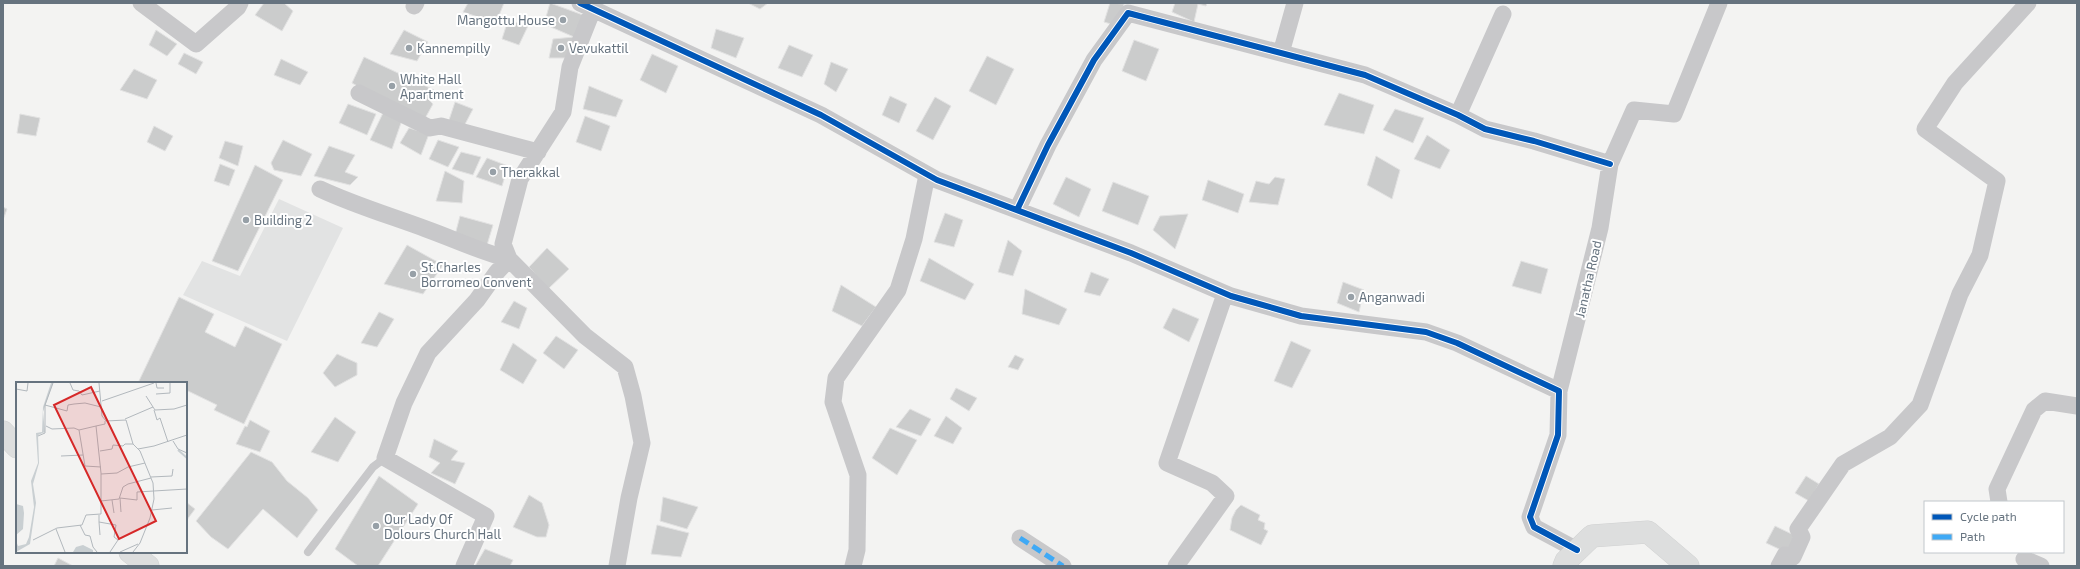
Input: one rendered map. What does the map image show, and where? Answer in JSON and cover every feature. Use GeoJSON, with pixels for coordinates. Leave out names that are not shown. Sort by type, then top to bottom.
{"type":"FeatureCollection","features":[{"type":"Feature","properties":{"kind":"main road"},"geometry":{"type":"LineString","coordinates":[[3,432],[16,446]]}},
{"type":"Feature","properties":{"kind":"main road"},"geometry":{"type":"LineString","coordinates":[[1570,558],[1592,536],[1648,532],[1688,566]]}},
{"type":"Feature","properties":{"kind":"main road"},"geometry":{"type":"LineString","coordinates":[[131,553],[148,566]]}},
{"type":"Feature","properties":{"kind":"street"},"geometry":{"type":"LineString","coordinates":[[141,3],[196,44],[238,7],[240,3]]}},
{"type":"Feature","properties":{"kind":"street"},"geometry":{"type":"LineString","coordinates":[[1280,53],[1295,3]]}},
{"type":"Feature","properties":{"kind":"street","name":"Janatha Road"},"geometry":{"type":"LineString","coordinates":[[1570,558],[1534,528],[1530,517],[1558,435],[1559,391],[1600,228],[1610,164],[1634,110],[1674,114],[1719,3]]}},
{"type":"Feature","properties":{"kind":"street"},"geometry":{"type":"LineString","coordinates":[[1779,566],[1785,555],[1793,557],[1802,537],[1798,529],[1843,464],[1890,437],[1920,405],[1960,294],[1980,255],[1997,182],[1925,129],[1955,83],[2028,3]]}},
{"type":"Feature","properties":{"kind":"street"},"geometry":{"type":"LineString","coordinates":[[617,566],[629,498],[642,443],[633,396],[625,367],[585,336],[509,259],[503,244],[520,179],[563,112],[570,67],[586,6],[820,115],[937,180],[1131,253],[1225,294],[1301,316],[1426,332],[1457,343],[1559,391]]}},
{"type":"Feature","properties":{"kind":"street"},"geometry":{"type":"LineString","coordinates":[[1017,210],[1048,144],[1094,60],[1128,13],[1365,75],[1458,115],[1485,129],[1534,141],[1610,164]]}},
{"type":"Feature","properties":{"kind":"street"},"geometry":{"type":"LineString","coordinates":[[1458,115],[1503,14]]}},
{"type":"Feature","properties":{"kind":"street"},"geometry":{"type":"LineString","coordinates":[[359,93],[430,128],[441,126],[538,152]]}},
{"type":"Feature","properties":{"kind":"street"},"geometry":{"type":"LineString","coordinates":[[853,566],[857,550],[858,475],[833,402],[836,378],[898,290],[914,239],[927,174]]}},
{"type":"Feature","properties":{"kind":"street"},"geometry":{"type":"LineString","coordinates":[[320,189],[345,201],[426,229],[492,255],[509,259]]}},
{"type":"Feature","properties":{"kind":"street"},"geometry":{"type":"LineString","coordinates":[[464,566],[486,516],[385,458],[404,402],[428,353],[477,300],[497,272],[509,259]]}},
{"type":"Feature","properties":{"kind":"street"},"geometry":{"type":"LineString","coordinates":[[1176,566],[1226,496],[1212,484],[1167,463],[1225,294]]}},
{"type":"Feature","properties":{"kind":"street"},"geometry":{"type":"LineString","coordinates":[[1999,501],[1997,489],[2034,410],[2045,401],[2077,406]]}},
{"type":"Feature","properties":{"kind":"street"},"geometry":{"type":"LineString","coordinates":[[1020,538],[1063,566]]}},
{"type":"Feature","properties":{"kind":"street"},"geometry":{"type":"LineString","coordinates":[[2024,559],[2041,566]]}},
{"type":"Feature","properties":{"kind":"lane"},"geometry":{"type":"LineString","coordinates":[[308,552],[373,467],[385,458]]}},
{"type":"Feature","properties":{"kind":"shaded area"},"geometry":{"type":"Polygon","coordinates":[[[279,199],[343,228],[287,341],[183,295],[202,261],[240,276],[279,199]]]}},
{"type":"Feature","properties":{"kind":"building"},"geometry":{"type":"Polygon","coordinates":[[[264,3],[284,3],[293,11],[282,31],[255,15],[264,3]]]}},
{"type":"Feature","properties":{"kind":"building","name":"Kannempilly"},"geometry":{"type":"Polygon","coordinates":[[[468,3],[504,3],[496,23],[463,12],[468,3]]]}},
{"type":"Feature","properties":{"kind":"building","name":"Mangottu House"},"geometry":{"type":"Polygon","coordinates":[[[550,3],[583,15],[574,37],[544,24],[550,3]]]}},
{"type":"Feature","properties":{"kind":"building"},"geometry":{"type":"Polygon","coordinates":[[[748,3],[768,3],[760,9],[748,3]]]}},
{"type":"Feature","properties":{"kind":"building"},"geometry":{"type":"Polygon","coordinates":[[[1110,3],[1124,4],[1118,26],[1104,22],[1110,3]]]}},
{"type":"Feature","properties":{"kind":"building"},"geometry":{"type":"Polygon","coordinates":[[[1175,3],[1207,3],[1206,6],[1198,4],[1194,22],[1172,12],[1175,3]]]}},
{"type":"Feature","properties":{"kind":"building","name":"Kannempilly"},"geometry":{"type":"Polygon","coordinates":[[[508,20],[528,26],[519,45],[502,39],[508,20]]]}},
{"type":"Feature","properties":{"kind":"building"},"geometry":{"type":"Polygon","coordinates":[[[716,29],[744,38],[736,58],[711,48],[716,29]]]}},
{"type":"Feature","properties":{"kind":"building"},"geometry":{"type":"Polygon","coordinates":[[[156,30],[177,44],[167,56],[149,45],[156,30]]]}},
{"type":"Feature","properties":{"kind":"building","name":"Kannempilly"},"geometry":{"type":"Polygon","coordinates":[[[404,30],[428,42],[417,61],[390,54],[404,30]]]}},
{"type":"Feature","properties":{"kind":"building","name":"Vevukattil"},"geometry":{"type":"Polygon","coordinates":[[[574,37],[567,58],[549,58],[553,39],[574,37]]]}},
{"type":"Feature","properties":{"kind":"building"},"geometry":{"type":"Polygon","coordinates":[[[1134,40],[1159,49],[1146,81],[1122,71],[1134,40]]]}},
{"type":"Feature","properties":{"kind":"building"},"geometry":{"type":"Polygon","coordinates":[[[789,45],[813,55],[802,77],[778,68],[789,45]]]}},
{"type":"Feature","properties":{"kind":"building"},"geometry":{"type":"Polygon","coordinates":[[[184,53],[203,62],[196,74],[178,64],[184,53]]]}},
{"type":"Feature","properties":{"kind":"building"},"geometry":{"type":"Polygon","coordinates":[[[652,54],[678,66],[666,93],[640,80],[652,54]]]}},
{"type":"Feature","properties":{"kind":"building"},"geometry":{"type":"Polygon","coordinates":[[[987,56],[1014,69],[996,105],[969,91],[987,56]]]}},
{"type":"Feature","properties":{"kind":"building","name":"White Hall Apartment"},"geometry":{"type":"Polygon","coordinates":[[[364,57],[434,90],[429,100],[433,104],[423,122],[352,83],[364,57]]]}},
{"type":"Feature","properties":{"kind":"building"},"geometry":{"type":"Polygon","coordinates":[[[281,59],[308,72],[300,85],[274,75],[281,59]]]}},
{"type":"Feature","properties":{"kind":"building"},"geometry":{"type":"Polygon","coordinates":[[[831,62],[848,69],[836,92],[824,84],[831,62]]]}},
{"type":"Feature","properties":{"kind":"building"},"geometry":{"type":"Polygon","coordinates":[[[134,69],[157,80],[147,99],[120,90],[134,69]]]}},
{"type":"Feature","properties":{"kind":"building"},"geometry":{"type":"Polygon","coordinates":[[[589,86],[623,100],[616,117],[583,109],[589,86]]]}},
{"type":"Feature","properties":{"kind":"building"},"geometry":{"type":"Polygon","coordinates":[[[1339,93],[1374,105],[1364,134],[1324,125],[1339,93]]]}},
{"type":"Feature","properties":{"kind":"building"},"geometry":{"type":"Polygon","coordinates":[[[890,96],[907,104],[899,123],[882,115],[890,96]]]}},
{"type":"Feature","properties":{"kind":"building"},"geometry":{"type":"Polygon","coordinates":[[[935,97],[951,106],[933,140],[916,131],[935,97]]]}},
{"type":"Feature","properties":{"kind":"building"},"geometry":{"type":"Polygon","coordinates":[[[455,102],[473,109],[463,128],[448,123],[455,102]]]}},
{"type":"Feature","properties":{"kind":"building"},"geometry":{"type":"Polygon","coordinates":[[[348,104],[376,114],[367,135],[339,123],[348,104]]]}},
{"type":"Feature","properties":{"kind":"building"},"geometry":{"type":"Polygon","coordinates":[[[1395,109],[1424,118],[1413,143],[1383,130],[1395,109]]]}},
{"type":"Feature","properties":{"kind":"building"},"geometry":{"type":"Polygon","coordinates":[[[383,113],[402,120],[392,149],[370,140],[383,113]]]}},
{"type":"Feature","properties":{"kind":"building"},"geometry":{"type":"Polygon","coordinates":[[[20,114],[40,118],[36,136],[17,133],[20,114]]]}},
{"type":"Feature","properties":{"kind":"building"},"geometry":{"type":"Polygon","coordinates":[[[585,116],[610,126],[601,151],[576,142],[585,116]]]}},
{"type":"Feature","properties":{"kind":"building"},"geometry":{"type":"Polygon","coordinates":[[[154,126],[173,136],[165,151],[147,142],[154,126]]]}},
{"type":"Feature","properties":{"kind":"building"},"geometry":{"type":"Polygon","coordinates":[[[409,128],[429,134],[421,155],[400,143],[409,128]]]}},
{"type":"Feature","properties":{"kind":"building"},"geometry":{"type":"Polygon","coordinates":[[[1427,135],[1450,150],[1440,169],[1414,159],[1427,135]]]}},
{"type":"Feature","properties":{"kind":"building"},"geometry":{"type":"Polygon","coordinates":[[[283,140],[312,154],[301,176],[274,170],[271,163],[283,140]]]}},
{"type":"Feature","properties":{"kind":"building"},"geometry":{"type":"Polygon","coordinates":[[[438,140],[459,147],[448,167],[429,159],[438,140]]]}},
{"type":"Feature","properties":{"kind":"building"},"geometry":{"type":"Polygon","coordinates":[[[225,141],[243,146],[238,166],[219,158],[225,141]]]}},
{"type":"Feature","properties":{"kind":"building"},"geometry":{"type":"Polygon","coordinates":[[[329,146],[355,155],[345,172],[358,177],[350,185],[314,176],[329,146]]]}},
{"type":"Feature","properties":{"kind":"building"},"geometry":{"type":"Polygon","coordinates":[[[461,152],[481,157],[473,175],[452,169],[461,152]]]}},
{"type":"Feature","properties":{"kind":"building"},"geometry":{"type":"Polygon","coordinates":[[[1376,156],[1400,170],[1392,199],[1367,185],[1376,156]]]}},
{"type":"Feature","properties":{"kind":"building","name":"Therakkal"},"geometry":{"type":"Polygon","coordinates":[[[487,158],[508,166],[502,186],[476,177],[487,158]]]}},
{"type":"Feature","properties":{"kind":"building"},"geometry":{"type":"Polygon","coordinates":[[[220,164],[235,170],[229,186],[214,181],[220,164]]]}},
{"type":"Feature","properties":{"kind":"building","name":"Building 2"},"geometry":{"type":"Polygon","coordinates":[[[255,165],[283,180],[238,271],[212,261],[255,165]]]}},
{"type":"Feature","properties":{"kind":"building"},"geometry":{"type":"Polygon","coordinates":[[[445,171],[464,181],[462,203],[436,201],[445,171]]]}},
{"type":"Feature","properties":{"kind":"building"},"geometry":{"type":"Polygon","coordinates":[[[1066,177],[1091,189],[1079,217],[1053,204],[1066,177]]]}},
{"type":"Feature","properties":{"kind":"building"},"geometry":{"type":"Polygon","coordinates":[[[1275,177],[1285,179],[1278,205],[1249,202],[1256,181],[1269,184],[1275,177]]]}},
{"type":"Feature","properties":{"kind":"building"},"geometry":{"type":"Polygon","coordinates":[[[1208,180],[1244,194],[1238,213],[1202,200],[1208,180]]]}},
{"type":"Feature","properties":{"kind":"building"},"geometry":{"type":"Polygon","coordinates":[[[1113,182],[1149,196],[1138,225],[1102,211],[1113,182]]]}},
{"type":"Feature","properties":{"kind":"building"},"geometry":{"type":"Polygon","coordinates":[[[3,207],[7,209],[3,220],[3,207]]]}},
{"type":"Feature","properties":{"kind":"building"},"geometry":{"type":"Polygon","coordinates":[[[945,213],[963,220],[954,247],[934,242],[945,213]]]}},
{"type":"Feature","properties":{"kind":"building"},"geometry":{"type":"Polygon","coordinates":[[[1188,214],[1175,249],[1153,230],[1160,216],[1188,214]]]}},
{"type":"Feature","properties":{"kind":"building"},"geometry":{"type":"Polygon","coordinates":[[[460,216],[493,225],[487,245],[455,235],[460,216]]]}},
{"type":"Feature","properties":{"kind":"building"},"geometry":{"type":"Polygon","coordinates":[[[1008,240],[1022,251],[1013,276],[998,272],[1008,240]]]}},
{"type":"Feature","properties":{"kind":"building","name":"St.Charles Borromeo Convent"},"geometry":{"type":"Polygon","coordinates":[[[407,245],[443,265],[423,294],[384,284],[407,245]]]}},
{"type":"Feature","properties":{"kind":"building"},"geometry":{"type":"Polygon","coordinates":[[[547,248],[569,269],[548,289],[529,267],[547,248]]]}},
{"type":"Feature","properties":{"kind":"building"},"geometry":{"type":"Polygon","coordinates":[[[929,258],[974,284],[965,300],[920,281],[929,258]]]}},
{"type":"Feature","properties":{"kind":"building"},"geometry":{"type":"Polygon","coordinates":[[[1521,261],[1548,269],[1541,294],[1512,286],[1521,261]]]}},
{"type":"Feature","properties":{"kind":"building"},"geometry":{"type":"Polygon","coordinates":[[[1091,272],[1109,279],[1100,296],[1084,292],[1091,272]]]}},
{"type":"Feature","properties":{"kind":"building","name":"Anganwadi"},"geometry":{"type":"Polygon","coordinates":[[[1343,282],[1364,290],[1359,312],[1337,303],[1343,282]]]}},
{"type":"Feature","properties":{"kind":"building"},"geometry":{"type":"Polygon","coordinates":[[[841,285],[876,307],[862,326],[832,311],[841,285]]]}},
{"type":"Feature","properties":{"kind":"building"},"geometry":{"type":"Polygon","coordinates":[[[1025,289],[1067,309],[1059,325],[1022,314],[1025,289]]]}},
{"type":"Feature","properties":{"kind":"building"},"geometry":{"type":"Polygon","coordinates":[[[179,297],[214,314],[205,332],[235,347],[245,326],[282,344],[244,424],[214,410],[217,405],[187,390],[187,382],[138,382],[179,297]]]}},
{"type":"Feature","properties":{"kind":"building"},"geometry":{"type":"Polygon","coordinates":[[[514,301],[527,308],[519,329],[501,322],[514,301]]]}},
{"type":"Feature","properties":{"kind":"building"},"geometry":{"type":"Polygon","coordinates":[[[1173,308],[1199,319],[1189,342],[1163,328],[1173,308]]]}},
{"type":"Feature","properties":{"kind":"building"},"geometry":{"type":"Polygon","coordinates":[[[379,312],[394,319],[377,347],[361,343],[379,312]]]}},
{"type":"Feature","properties":{"kind":"building"},"geometry":{"type":"Polygon","coordinates":[[[556,336],[578,350],[564,369],[543,353],[556,336]]]}},
{"type":"Feature","properties":{"kind":"building"},"geometry":{"type":"Polygon","coordinates":[[[1291,341],[1311,350],[1292,388],[1274,381],[1291,341]]]}},
{"type":"Feature","properties":{"kind":"building"},"geometry":{"type":"Polygon","coordinates":[[[513,343],[537,360],[523,384],[500,370],[513,343]]]}},
{"type":"Feature","properties":{"kind":"building"},"geometry":{"type":"Polygon","coordinates":[[[337,354],[357,363],[357,375],[335,387],[323,373],[337,354]]]}},
{"type":"Feature","properties":{"kind":"building"},"geometry":{"type":"Polygon","coordinates":[[[1015,355],[1024,359],[1018,370],[1008,367],[1015,355]]]}},
{"type":"Feature","properties":{"kind":"building"},"geometry":{"type":"Polygon","coordinates":[[[956,388],[977,398],[969,411],[950,399],[956,388]]]}},
{"type":"Feature","properties":{"kind":"building"},"geometry":{"type":"Polygon","coordinates":[[[910,409],[931,419],[921,436],[896,427],[910,409]]]}},
{"type":"Feature","properties":{"kind":"building"},"geometry":{"type":"Polygon","coordinates":[[[946,416],[962,428],[953,444],[934,436],[946,416]]]}},
{"type":"Feature","properties":{"kind":"building"},"geometry":{"type":"Polygon","coordinates":[[[335,417],[356,432],[338,462],[311,452],[335,417]]]}},
{"type":"Feature","properties":{"kind":"building"},"geometry":{"type":"Polygon","coordinates":[[[250,420],[270,431],[260,452],[236,444],[245,426],[247,427],[250,420]]]}},
{"type":"Feature","properties":{"kind":"building"},"geometry":{"type":"Polygon","coordinates":[[[890,428],[917,440],[897,475],[872,458],[890,428]]]}},
{"type":"Feature","properties":{"kind":"building"},"geometry":{"type":"Polygon","coordinates":[[[434,439],[458,451],[451,460],[465,463],[455,484],[431,473],[440,463],[429,457],[434,439]]]}},
{"type":"Feature","properties":{"kind":"building"},"geometry":{"type":"Polygon","coordinates":[[[251,452],[272,462],[287,481],[308,498],[318,510],[297,538],[263,509],[228,549],[211,537],[196,521],[251,452]]]}},
{"type":"Feature","properties":{"kind":"building","name":"Our Lady Of Dolours Church Hall"},"geometry":{"type":"Polygon","coordinates":[[[379,476],[418,504],[378,566],[358,566],[335,549],[379,476]]]}},
{"type":"Feature","properties":{"kind":"building"},"geometry":{"type":"Polygon","coordinates":[[[1806,476],[1819,484],[1809,501],[1795,493],[1806,476]]]}},
{"type":"Feature","properties":{"kind":"building"},"geometry":{"type":"Polygon","coordinates":[[[529,495],[542,503],[549,525],[546,537],[537,537],[513,527],[529,495]]]}},
{"type":"Feature","properties":{"kind":"building"},"geometry":{"type":"Polygon","coordinates":[[[663,497],[698,507],[687,529],[660,521],[663,497]]]}},
{"type":"Feature","properties":{"kind":"building"},"geometry":{"type":"Polygon","coordinates":[[[187,503],[195,509],[187,520],[187,503]]]}},
{"type":"Feature","properties":{"kind":"building"},"geometry":{"type":"Polygon","coordinates":[[[1241,505],[1260,515],[1258,520],[1265,523],[1264,529],[1268,531],[1261,545],[1230,530],[1232,518],[1236,510],[1241,505]]]}},
{"type":"Feature","properties":{"kind":"building"},"geometry":{"type":"Polygon","coordinates":[[[657,525],[689,533],[681,557],[651,554],[657,525]]]}},
{"type":"Feature","properties":{"kind":"building"},"geometry":{"type":"Polygon","coordinates":[[[1775,526],[1800,538],[1792,555],[1766,543],[1775,526]]]}},
{"type":"Feature","properties":{"kind":"building"},"geometry":{"type":"Polygon","coordinates":[[[485,549],[513,560],[510,566],[475,566],[485,549]]]}},
{"type":"Feature","properties":{"kind":"building"},"geometry":{"type":"Polygon","coordinates":[[[58,558],[73,566],[54,566],[58,558]]]}},
{"type":"Feature","properties":{"kind":"marked path"},"geometry":{"type":"LineString","coordinates":[[1020,538],[1063,566]]}},
{"type":"Feature","properties":{"kind":"cycle path"},"geometry":{"type":"LineString","coordinates":[[580,3],[821,115],[937,180],[1131,253],[1231,296],[1301,316],[1426,332],[1457,343],[1559,391],[1558,435],[1530,517],[1534,527],[1577,550]]}},
{"type":"Feature","properties":{"kind":"cycle path"},"geometry":{"type":"LineString","coordinates":[[1017,210],[1048,145],[1094,60],[1128,13],[1365,75],[1458,115],[1485,129],[1534,141],[1610,164]]}},
{"type":"Feature","properties":{"kind":"place","name":"Mangottu House"},"geometry":{"type":"Point","coordinates":[563,20]}},
{"type":"Feature","properties":{"kind":"place","name":"Kannempilly"},"geometry":{"type":"Point","coordinates":[409,48]}},
{"type":"Feature","properties":{"kind":"place","name":"Vevukattil"},"geometry":{"type":"Point","coordinates":[561,48]}},
{"type":"Feature","properties":{"kind":"place","name":"White Hall Apartment"},"geometry":{"type":"Point","coordinates":[392,86]}},
{"type":"Feature","properties":{"kind":"place","name":"Therakkal"},"geometry":{"type":"Point","coordinates":[493,172]}},
{"type":"Feature","properties":{"kind":"place","name":"Building 2"},"geometry":{"type":"Point","coordinates":[246,220]}},
{"type":"Feature","properties":{"kind":"place","name":"St.Charles Borromeo Convent"},"geometry":{"type":"Point","coordinates":[413,274]}},
{"type":"Feature","properties":{"kind":"place","name":"Anganwadi"},"geometry":{"type":"Point","coordinates":[1351,297]}},
{"type":"Feature","properties":{"kind":"place","name":"Our Lady Of Dolours Church Hall"},"geometry":{"type":"Point","coordinates":[376,526]}}]}
